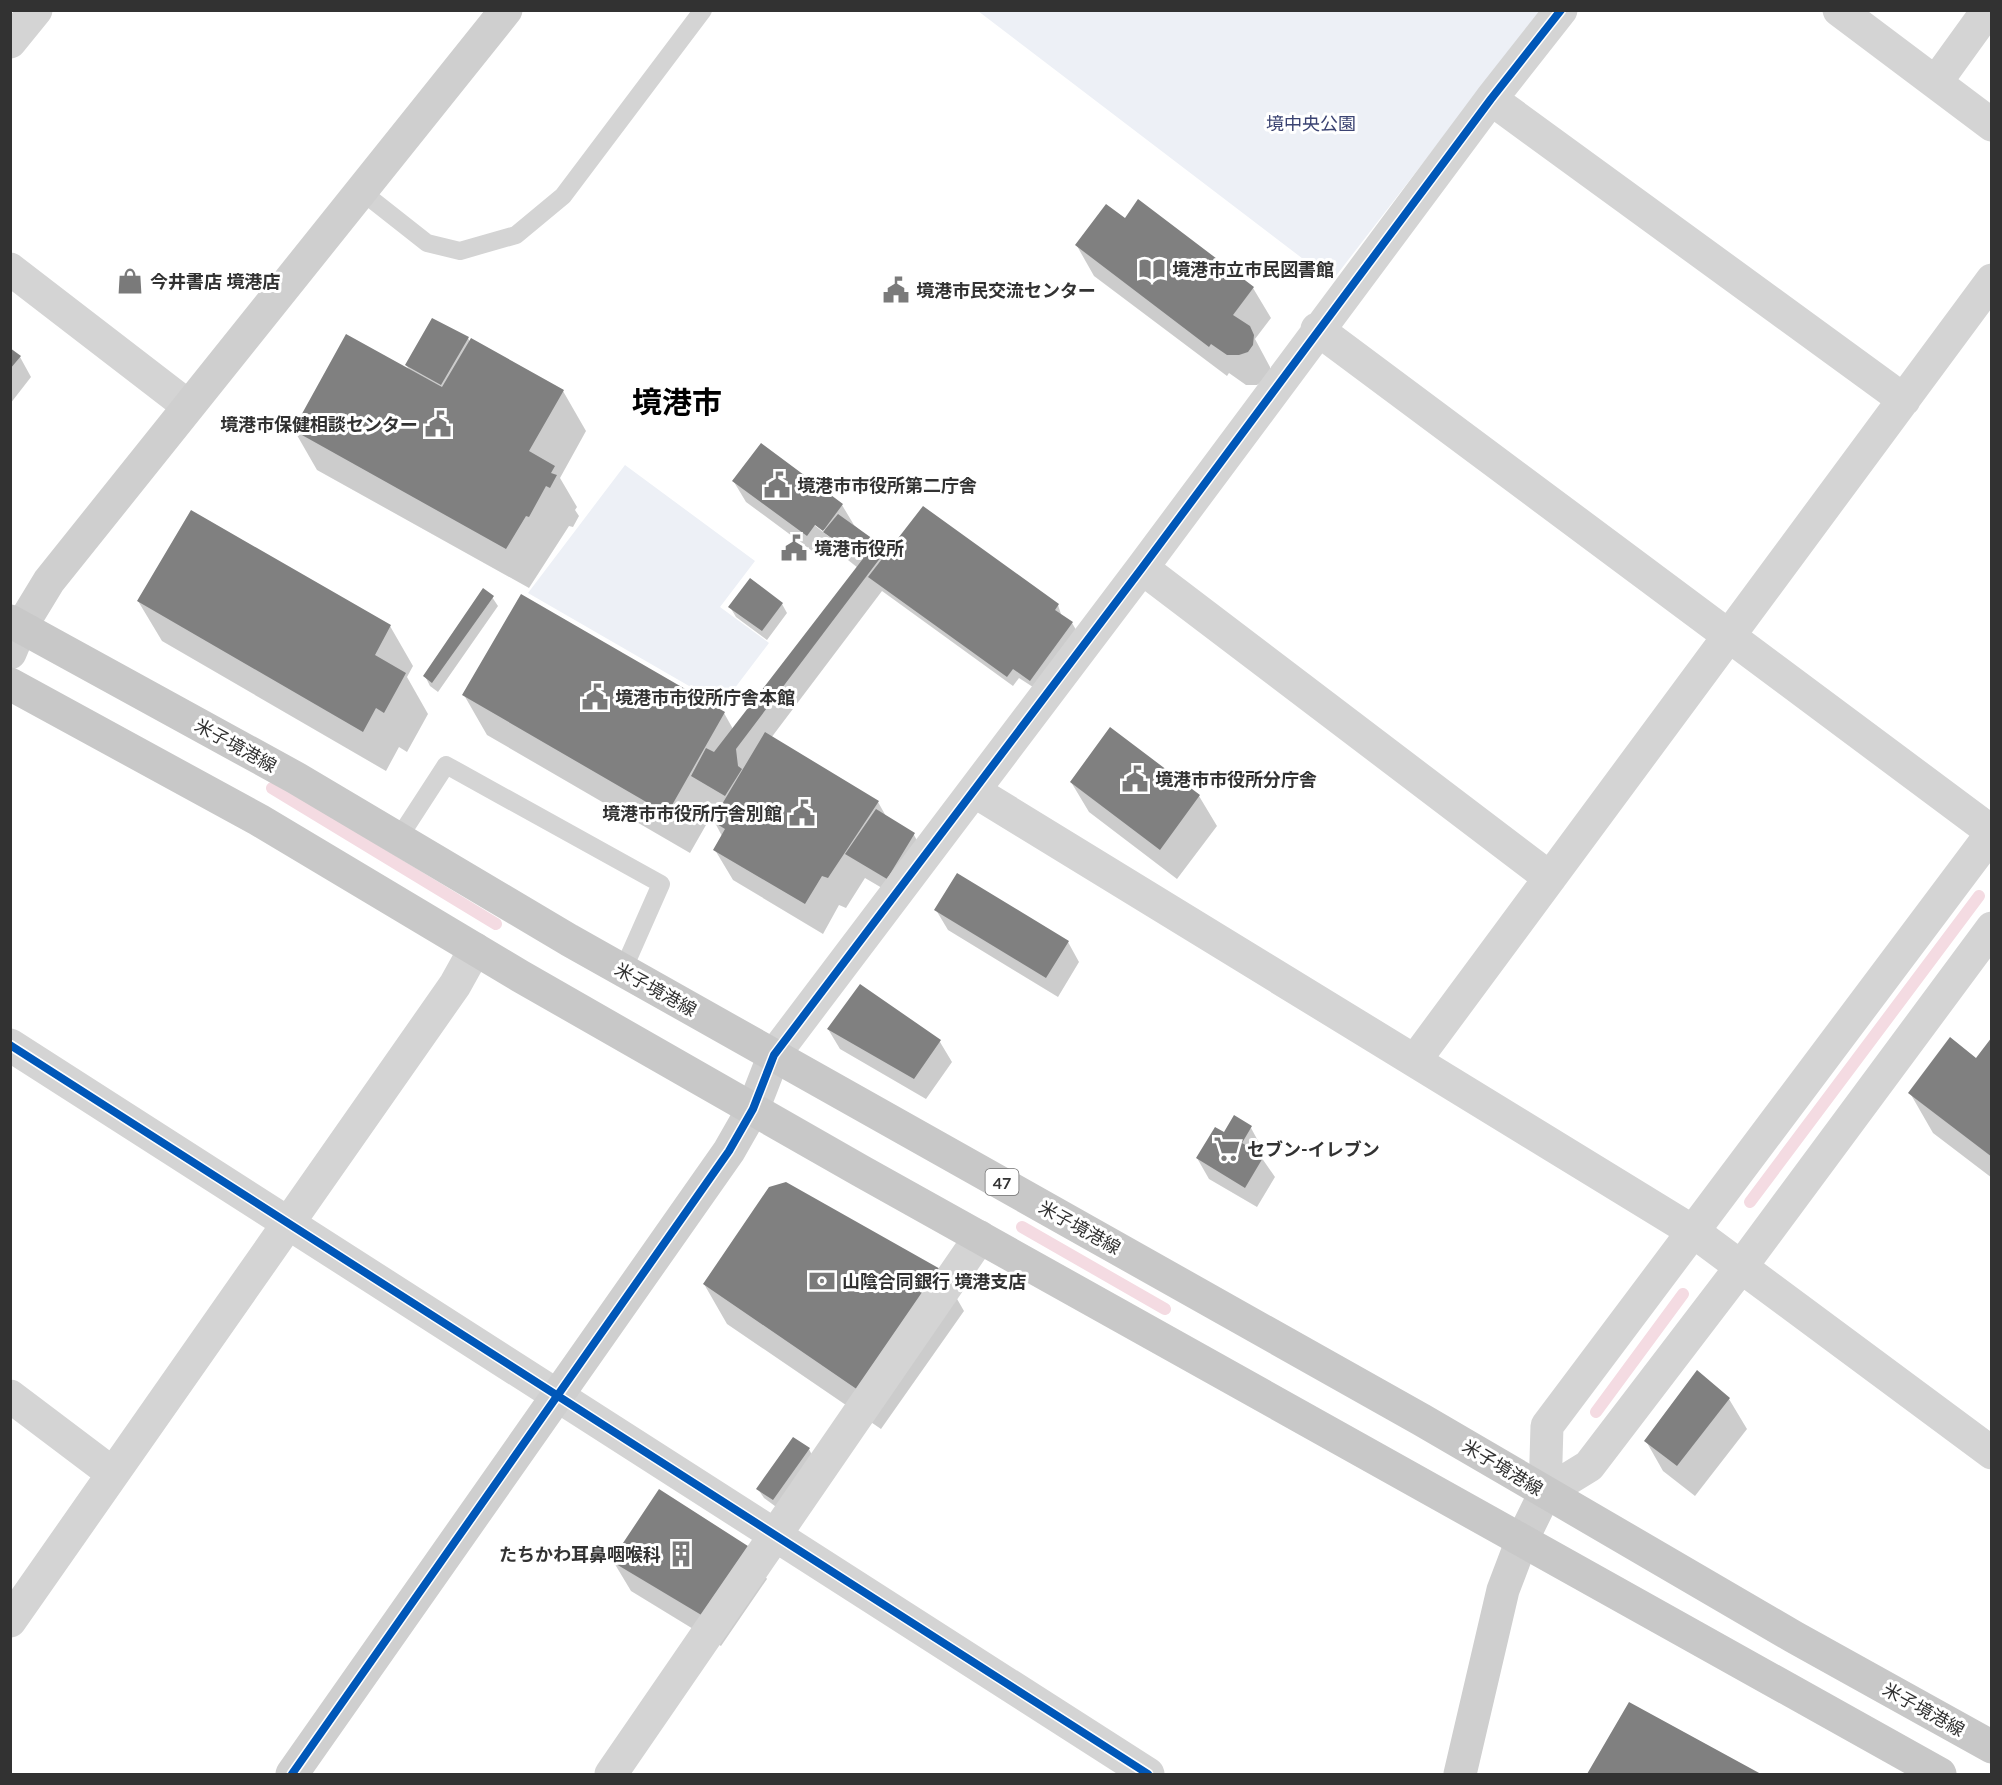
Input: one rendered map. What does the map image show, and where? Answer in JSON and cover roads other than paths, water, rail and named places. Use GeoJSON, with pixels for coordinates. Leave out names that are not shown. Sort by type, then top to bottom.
{"type":"FeatureCollection","features":[{"type":"Feature","properties":{"kind":"main road","name":"米子境港線"},"geometry":{"type":"LineString","coordinates":[[14,634],[296,778],[623,970],[1545,1492],[1794,1637],[1992,1747]]}},
{"type":"Feature","properties":{"kind":"main road"},"geometry":{"type":"LineString","coordinates":[[10,684],[259,820],[475,949],[753,1109],[1940,1774]]}},
{"type":"Feature","properties":{"kind":"street"},"geometry":{"type":"LineString","coordinates":[[10,42],[36,10]]}},
{"type":"Feature","properties":{"kind":"street"},"geometry":{"type":"LineString","coordinates":[[14,634],[49,581],[506,10]]}},
{"type":"Feature","properties":{"kind":"street"},"geometry":{"type":"LineString","coordinates":[[292,1774],[729,1151],[753,1109],[774,1055],[1142,568],[1317,329],[1561,10]]}},
{"type":"Feature","properties":{"kind":"street"},"geometry":{"type":"LineString","coordinates":[[1839,10],[1992,125]]}},
{"type":"Feature","properties":{"kind":"street"},"geometry":{"type":"LineString","coordinates":[[1936,82],[1988,10]]}},
{"type":"Feature","properties":{"kind":"street"},"geometry":{"type":"LineString","coordinates":[[1491,99],[1904,400]]}},
{"type":"Feature","properties":{"kind":"street"},"geometry":{"type":"LineString","coordinates":[[10,269],[188,406]]}},
{"type":"Feature","properties":{"kind":"street"},"geometry":{"type":"LineString","coordinates":[[1416,1059],[1992,280]]}},
{"type":"Feature","properties":{"kind":"street"},"geometry":{"type":"LineString","coordinates":[[1317,329],[1727,637],[1992,832],[1547,1426],[1545,1492],[1522,1540],[1503,1590],[1460,1774]]}},
{"type":"Feature","properties":{"kind":"street"},"geometry":{"type":"LineString","coordinates":[[1142,568],[1550,878]]}},
{"type":"Feature","properties":{"kind":"street"},"geometry":{"type":"LineString","coordinates":[[974,790],[1416,1059],[1694,1232],[1992,1453]]}},
{"type":"Feature","properties":{"kind":"street"},"geometry":{"type":"LineString","coordinates":[[1545,1492],[1589,1466],[1742,1267],[1992,928]]}},
{"type":"Feature","properties":{"kind":"street"},"geometry":{"type":"LineString","coordinates":[[10,1621],[455,985],[475,949]]}},
{"type":"Feature","properties":{"kind":"street"},"geometry":{"type":"LineString","coordinates":[[10,1045],[286,1224],[1148,1774]]}},
{"type":"Feature","properties":{"kind":"street"},"geometry":{"type":"LineString","coordinates":[[611,1774],[980,1237]]}},
{"type":"Feature","properties":{"kind":"street"},"geometry":{"type":"LineString","coordinates":[[10,1396],[112,1473]]}},
{"type":"Feature","properties":{"kind":"lane"},"geometry":{"type":"LineString","coordinates":[[361,191],[427,243],[460,251],[516,235],[563,196],[703,10]]}},
{"type":"Feature","properties":{"kind":"lane"},"geometry":{"type":"LineString","coordinates":[[398,839],[446,765],[661,884],[623,970]]}},
{"type":"Feature","properties":{"kind":"waterway"},"geometry":{"type":"LineString","coordinates":[[272,788],[496,924]]}},
{"type":"Feature","properties":{"kind":"waterway"},"geometry":{"type":"LineString","coordinates":[[1750,1202],[1979,896]]}},
{"type":"Feature","properties":{"kind":"waterway"},"geometry":{"type":"LineString","coordinates":[[1022,1227],[1165,1309]]}},
{"type":"Feature","properties":{"kind":"waterway"},"geometry":{"type":"LineString","coordinates":[[1596,1412],[1683,1294]]}},
{"type":"Feature","properties":{"kind":"place","name":"境港市立市民図書館"},"geometry":{"type":"Point","coordinates":[1152,269]}},
{"type":"Feature","properties":{"kind":"place","name":"今井書店 境港店"},"geometry":{"type":"Point","coordinates":[130,281]}},
{"type":"Feature","properties":{"kind":"place","name":"境港市民交流センター"},"geometry":{"type":"Point","coordinates":[896,290]}},
{"type":"Feature","properties":{"kind":"place","name":"境港市保健相談センター"},"geometry":{"type":"Point","coordinates":[438,424]}},
{"type":"Feature","properties":{"kind":"place","name":"境港市市役所第二庁舎"},"geometry":{"type":"Point","coordinates":[777,485]}},
{"type":"Feature","properties":{"kind":"place","name":"境港市役所"},"geometry":{"type":"Point","coordinates":[794,548]}},
{"type":"Feature","properties":{"kind":"place","name":"境港市市役所庁舎本館"},"geometry":{"type":"Point","coordinates":[595,697]}},
{"type":"Feature","properties":{"kind":"place","name":"境港市市役所分庁舎"},"geometry":{"type":"Point","coordinates":[1135,779]}},
{"type":"Feature","properties":{"kind":"place","name":"境港市市役所庁舎別館"},"geometry":{"type":"Point","coordinates":[802,813]}},
{"type":"Feature","properties":{"kind":"place","name":"セブン-イレブン"},"geometry":{"type":"Point","coordinates":[1227,1149]}},
{"type":"Feature","properties":{"kind":"place","name":"山陰合同銀行 境港支店"},"geometry":{"type":"Point","coordinates":[822,1281]}},
{"type":"Feature","properties":{"kind":"place","name":"たちかわ耳鼻咽喉科"},"geometry":{"type":"Point","coordinates":[681,1554]}},
{"type":"Feature","properties":{"kind":"district","name":"境港市"},"geometry":{"type":"Point","coordinates":[677,401]}},
{"type":"Feature","properties":{"kind":"park label","name":"境中央公園"},"geometry":{"type":"Point","coordinates":[1311,123]}}]}
